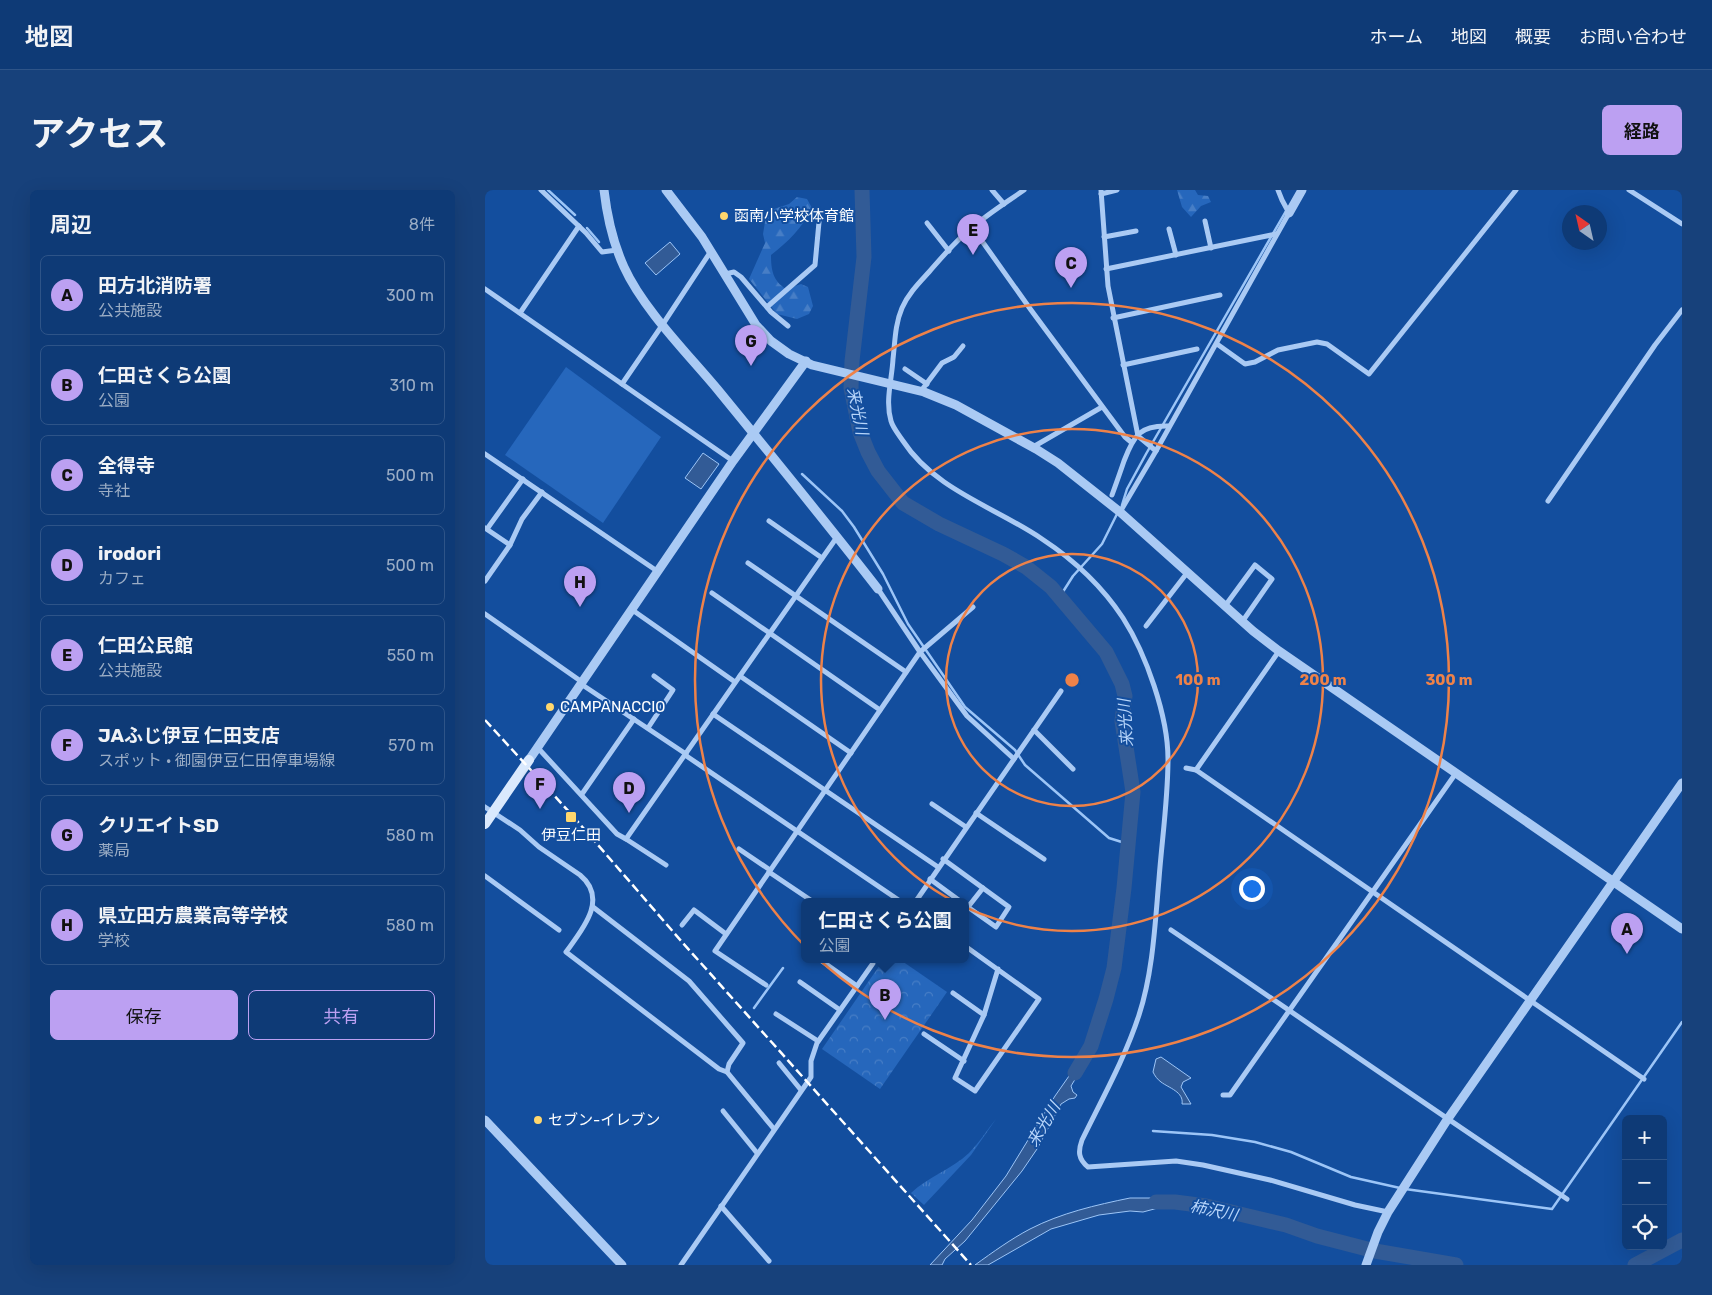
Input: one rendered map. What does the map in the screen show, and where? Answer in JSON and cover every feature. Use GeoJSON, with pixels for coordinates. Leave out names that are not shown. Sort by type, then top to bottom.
{"type":"FeatureCollection","features":[{"type":"Feature","properties":{"kind":"main road"},"geometry":{"type":"LineString","coordinates":[[485,824],[490,810],[529,760]]}},
{"type":"Feature","properties":{"kind":"street"},"geometry":{"type":"LineString","coordinates":[[541,190],[579,226],[602,252],[617,250]]}},
{"type":"Feature","properties":{"kind":"street"},"geometry":{"type":"LineString","coordinates":[[604,190],[606,211],[617,250],[624,268],[635,286],[663,324],[837,536],[967,716],[1014,758]]}},
{"type":"Feature","properties":{"kind":"street"},"geometry":{"type":"LineString","coordinates":[[666,190],[702,237],[756,325],[789,354],[822,368],[921,392],[974,414],[1033,447],[1120,512],[1242,622],[1279,652],[1682,929]]}},
{"type":"Feature","properties":{"kind":"street"},"geometry":{"type":"LineString","coordinates":[[992,190],[1004,204]]}},
{"type":"Feature","properties":{"kind":"street"},"geometry":{"type":"LineString","coordinates":[[1025,190],[972,227],[913,290],[901,310],[896,332],[889,408],[891,423],[923,468],[947,485],[1039,536],[1084,570],[1124,619],[1140,649],[1149,671],[1163,720],[1167,766],[1155,925],[1148,973],[1139,1015],[1120,1064],[1078,1150],[1083,1163],[1088,1167],[1176,1161],[1203,1165],[1270,1180],[1387,1215]]}},
{"type":"Feature","properties":{"kind":"street"},"geometry":{"type":"LineString","coordinates":[[1117,190],[1101,192],[1106,270],[1113,318],[1137,436],[1156,452]]}},
{"type":"Feature","properties":{"kind":"street"},"geometry":{"type":"LineString","coordinates":[[1278,190],[1289,213]]}},
{"type":"Feature","properties":{"kind":"street"},"geometry":{"type":"LineString","coordinates":[[1120,512],[1156,452],[1302,190]]}},
{"type":"Feature","properties":{"kind":"street"},"geometry":{"type":"LineString","coordinates":[[1217,344],[1245,364],[1255,362],[1278,350],[1317,342],[1327,344],[1369,374],[1516,190]]}},
{"type":"Feature","properties":{"kind":"street"},"geometry":{"type":"LineString","coordinates":[[1629,190],[1682,224]]}},
{"type":"Feature","properties":{"kind":"street"},"geometry":{"type":"LineString","coordinates":[[1205,221],[1211,248]]}},
{"type":"Feature","properties":{"kind":"street"},"geometry":{"type":"LineString","coordinates":[[767,307],[815,265],[819,222]]}},
{"type":"Feature","properties":{"kind":"street"},"geometry":{"type":"LineString","coordinates":[[927,223],[949,251]]}},
{"type":"Feature","properties":{"kind":"street"},"geometry":{"type":"LineString","coordinates":[[520,313],[579,226]]}},
{"type":"Feature","properties":{"kind":"street"},"geometry":{"type":"LineString","coordinates":[[972,227],[1102,407],[1131,442]]}},
{"type":"Feature","properties":{"kind":"street"},"geometry":{"type":"LineString","coordinates":[[1169,229],[1177,255]]}},
{"type":"Feature","properties":{"kind":"street"},"geometry":{"type":"LineString","coordinates":[[1104,237],[1136,231]]}},
{"type":"Feature","properties":{"kind":"street"},"geometry":{"type":"LineString","coordinates":[[1106,270],[1277,234]]}},
{"type":"Feature","properties":{"kind":"street"},"geometry":{"type":"LineString","coordinates":[[622,384],[711,251]]}},
{"type":"Feature","properties":{"kind":"street"},"geometry":{"type":"LineString","coordinates":[[725,274],[734,272],[741,277],[767,307],[788,326]]}},
{"type":"Feature","properties":{"kind":"street"},"geometry":{"type":"LineString","coordinates":[[485,289],[733,461]]}},
{"type":"Feature","properties":{"kind":"street"},"geometry":{"type":"LineString","coordinates":[[1113,318],[1220,295]]}},
{"type":"Feature","properties":{"kind":"street"},"geometry":{"type":"LineString","coordinates":[[1548,501],[1655,345],[1682,310]]}},
{"type":"Feature","properties":{"kind":"street"},"geometry":{"type":"LineString","coordinates":[[921,392],[941,363],[954,357],[963,346]]}},
{"type":"Feature","properties":{"kind":"street"},"geometry":{"type":"LineString","coordinates":[[1123,365],[1197,349]]}},
{"type":"Feature","properties":{"kind":"street"},"geometry":{"type":"LineString","coordinates":[[529,760],[733,461],[806,361]]}},
{"type":"Feature","properties":{"kind":"street"},"geometry":{"type":"LineString","coordinates":[[905,369],[927,384]]}},
{"type":"Feature","properties":{"kind":"street"},"geometry":{"type":"LineString","coordinates":[[1033,447],[1102,407]]}},
{"type":"Feature","properties":{"kind":"street"},"geometry":{"type":"LineString","coordinates":[[1112,495],[1131,442],[1144,430],[1155,425],[1169,426]]}},
{"type":"Feature","properties":{"kind":"street"},"geometry":{"type":"LineString","coordinates":[[485,454],[657,571]]}},
{"type":"Feature","properties":{"kind":"street"},"geometry":{"type":"LineString","coordinates":[[510,545],[486,529],[523,479]]}},
{"type":"Feature","properties":{"kind":"street"},"geometry":{"type":"LineString","coordinates":[[485,581],[510,545],[522,519],[541,492]]}},
{"type":"Feature","properties":{"kind":"street"},"geometry":{"type":"LineString","coordinates":[[769,521],[822,558]]}},
{"type":"Feature","properties":{"kind":"street"},"geometry":{"type":"LineString","coordinates":[[626,840],[837,536]]}},
{"type":"Feature","properties":{"kind":"street"},"geometry":{"type":"LineString","coordinates":[[748,563],[906,672]]}},
{"type":"Feature","properties":{"kind":"street"},"geometry":{"type":"LineString","coordinates":[[1225,606],[1255,565],[1273,579],[1242,622]]}},
{"type":"Feature","properties":{"kind":"street"},"geometry":{"type":"LineString","coordinates":[[1146,626],[1187,573]]}},
{"type":"Feature","properties":{"kind":"street"},"geometry":{"type":"LineString","coordinates":[[712,593],[879,710]]}},
{"type":"Feature","properties":{"kind":"street"},"geometry":{"type":"LineString","coordinates":[[767,985],[715,950],[920,652],[973,607]]}},
{"type":"Feature","properties":{"kind":"street"},"geometry":{"type":"LineString","coordinates":[[631,609],[735,682]]}},
{"type":"Feature","properties":{"kind":"street"},"geometry":{"type":"LineString","coordinates":[[485,614],[581,683],[896,898]]}},
{"type":"Feature","properties":{"kind":"street"},"geometry":{"type":"LineString","coordinates":[[1196,770],[1279,652]]}},
{"type":"Feature","properties":{"kind":"street"},"geometry":{"type":"LineString","coordinates":[[648,728],[673,690],[654,676]]}},
{"type":"Feature","properties":{"kind":"street"},"geometry":{"type":"LineString","coordinates":[[740,676],[851,753]]}},
{"type":"Feature","properties":{"kind":"street"},"geometry":{"type":"LineString","coordinates":[[917,898],[1061,690]]}},
{"type":"Feature","properties":{"kind":"street"},"geometry":{"type":"LineString","coordinates":[[713,714],[938,868]]}},
{"type":"Feature","properties":{"kind":"street"},"geometry":{"type":"LineString","coordinates":[[582,794],[634,719]]}},
{"type":"Feature","properties":{"kind":"street"},"geometry":{"type":"LineString","coordinates":[[1034,730],[1073,769]]}},
{"type":"Feature","properties":{"kind":"street"},"geometry":{"type":"LineString","coordinates":[[538,748],[617,834],[665,864]]}},
{"type":"Feature","properties":{"kind":"street"},"geometry":{"type":"LineString","coordinates":[[1186,768],[1196,770],[1644,1079]]}},
{"type":"Feature","properties":{"kind":"street"},"geometry":{"type":"LineString","coordinates":[[1223,1095],[1230,1095],[1455,773]]}},
{"type":"Feature","properties":{"kind":"street"},"geometry":{"type":"LineString","coordinates":[[1366,1265],[1378,1232],[1387,1215],[1447,1120],[1682,783]]}},
{"type":"Feature","properties":{"kind":"street"},"geometry":{"type":"LineString","coordinates":[[932,804],[966,827]]}},
{"type":"Feature","properties":{"kind":"street"},"geometry":{"type":"LineString","coordinates":[[490,810],[585,879],[592,891],[593,907],[583,930],[566,952],[719,1069],[727,1072],[774,1129]]}},
{"type":"Feature","properties":{"kind":"street"},"geometry":{"type":"LineString","coordinates":[[976,813],[1044,859]]}},
{"type":"Feature","properties":{"kind":"street"},"geometry":{"type":"LineString","coordinates":[[739,849],[808,898]]}},
{"type":"Feature","properties":{"kind":"street"},"geometry":{"type":"LineString","coordinates":[[943,859],[1009,907],[996,926],[969,907]]}},
{"type":"Feature","properties":{"kind":"street"},"geometry":{"type":"LineString","coordinates":[[485,876],[559,930]]}},
{"type":"Feature","properties":{"kind":"street"},"geometry":{"type":"LineString","coordinates":[[930,880],[956,898]]}},
{"type":"Feature","properties":{"kind":"street"},"geometry":{"type":"LineString","coordinates":[[969,904],[983,888]]}},
{"type":"Feature","properties":{"kind":"street"},"geometry":{"type":"LineString","coordinates":[[593,907],[689,981],[743,1043],[729,1064],[727,1072]]}},
{"type":"Feature","properties":{"kind":"street"},"geometry":{"type":"LineString","coordinates":[[682,925],[694,910],[727,934]]}},
{"type":"Feature","properties":{"kind":"street"},"geometry":{"type":"LineString","coordinates":[[1171,930],[1290,1010],[1447,1120],[1567,1199]]}},
{"type":"Feature","properties":{"kind":"street"},"geometry":{"type":"LineString","coordinates":[[969,949],[998,969],[1039,999],[975,1091],[955,1078],[984,1015],[998,969]]}},
{"type":"Feature","properties":{"kind":"street"},"geometry":{"type":"LineString","coordinates":[[825,963],[857,986]]}},
{"type":"Feature","properties":{"kind":"street"},"geometry":{"type":"LineString","coordinates":[[681,1265],[811,1077],[811,1061],[818,1041],[872,963]]}},
{"type":"Feature","properties":{"kind":"street"},"geometry":{"type":"LineString","coordinates":[[800,982],[840,1010]]}},
{"type":"Feature","properties":{"kind":"street"},"geometry":{"type":"LineString","coordinates":[[953,993],[984,1015]]}},
{"type":"Feature","properties":{"kind":"street"},"geometry":{"type":"LineString","coordinates":[[776,1014],[818,1041]]}},
{"type":"Feature","properties":{"kind":"street"},"geometry":{"type":"LineString","coordinates":[[924,1034],[964,1061]]}},
{"type":"Feature","properties":{"kind":"street"},"geometry":{"type":"LineString","coordinates":[[779,1063],[801,1090]]}},
{"type":"Feature","properties":{"kind":"street"},"geometry":{"type":"LineString","coordinates":[[723,1111],[757,1153]]}},
{"type":"Feature","properties":{"kind":"street"},"geometry":{"type":"LineString","coordinates":[[485,1120],[622,1265]]}},
{"type":"Feature","properties":{"kind":"street"},"geometry":{"type":"LineString","coordinates":[[721,1206],[769,1261]]}},
{"type":"Feature","properties":{"kind":"green space"},"geometry":{"type":"Polygon","coordinates":[[[1177,190],[1195,190],[1198,195],[1208,196],[1211,202],[1201,206],[1191,217],[1182,207],[1177,190]]]}},
{"type":"Feature","properties":{"kind":"green space"},"geometry":{"type":"Polygon","coordinates":[[[797,197],[807,199],[812,208],[795,234],[771,255],[774,275],[782,286],[786,289],[801,284],[808,287],[813,306],[809,314],[797,319],[777,314],[749,279],[765,243],[763,234],[766,216],[771,210],[789,204],[797,197]]]}},
{"type":"Feature","properties":{"kind":"green space"},"geometry":{"type":"Polygon","coordinates":[[[566,367],[661,437],[603,523],[505,455],[566,367]]]}},
{"type":"Feature","properties":{"kind":"green space"},"geometry":{"type":"Polygon","coordinates":[[[881,963],[905,963],[947,992],[880,1089],[822,1049],[881,963]]]}},
{"type":"Feature","properties":{"kind":"green space"},"geometry":{"type":"Polygon","coordinates":[[[996,1119],[971,1155],[924,1205],[911,1193],[969,1153],[996,1119]]]}},
{"type":"Feature","properties":{"kind":"water"},"geometry":{"type":"Polygon","coordinates":[[[670,242],[680,254],[656,275],[645,263],[670,242]]]}},
{"type":"Feature","properties":{"kind":"water"},"geometry":{"type":"Polygon","coordinates":[[[703,453],[719,464],[701,489],[685,478],[703,453]]]}},
{"type":"Feature","properties":{"kind":"water"},"geometry":{"type":"Polygon","coordinates":[[[1083,1056],[1088,1058],[1071,1086],[1073,1092],[1077,1095],[1075,1098],[1061,1104],[1037,1149],[1022,1171],[965,1241],[945,1259],[942,1265],[930,1265],[972,1220],[1006,1176],[1055,1096],[1083,1056]]]}},
{"type":"Feature","properties":{"kind":"water"},"geometry":{"type":"Polygon","coordinates":[[[1161,1057],[1191,1078],[1183,1082],[1181,1087],[1191,1104],[1182,1104],[1181,1096],[1155,1076],[1153,1072],[1156,1059],[1161,1057]]]}},
{"type":"Feature","properties":{"kind":"water"},"geometry":{"type":"Polygon","coordinates":[[[1130,1198],[1175,1198],[1175,1206],[1143,1212],[1130,1211],[1099,1215],[1051,1229],[988,1265],[975,1265],[1016,1237],[1042,1223],[1079,1210],[1130,1198]]]}},
{"type":"Feature","properties":{"kind":"waterway"},"geometry":{"type":"LineString","coordinates":[[548,190],[575,215]]}},
{"type":"Feature","properties":{"kind":"waterway","name":"来光川"},"geometry":{"type":"LineString","coordinates":[[862,190],[864,257],[852,361],[851,388],[860,432],[868,452],[878,471],[903,503],[939,524],[1026,567],[1051,587],[1106,652],[1122,684],[1125,696],[1122,721],[1133,792],[1114,968],[1091,1046],[1075,1073]]}},
{"type":"Feature","properties":{"kind":"waterway"},"geometry":{"type":"LineString","coordinates":[[1122,505],[1127,489],[1146,454],[1286,211]]}},
{"type":"Feature","properties":{"kind":"waterway"},"geometry":{"type":"LineString","coordinates":[[587,228],[599,242]]}},
{"type":"Feature","properties":{"kind":"waterway"},"geometry":{"type":"LineString","coordinates":[[802,474],[842,511],[854,527],[883,574],[908,624],[965,707],[1015,750],[1025,765],[1109,838],[1128,844]]}},
{"type":"Feature","properties":{"kind":"waterway"},"geometry":{"type":"LineString","coordinates":[[1059,598],[1073,576],[1102,544],[1118,512]]}},
{"type":"Feature","properties":{"kind":"waterway"},"geometry":{"type":"LineString","coordinates":[[754,1008],[783,968]]}},
{"type":"Feature","properties":{"kind":"waterway"},"geometry":{"type":"LineString","coordinates":[[1405,1189],[1552,1209],[1682,1022]]}},
{"type":"Feature","properties":{"kind":"waterway"},"geometry":{"type":"LineString","coordinates":[[1153,1131],[1212,1135],[1255,1142],[1291,1152],[1351,1177],[1400,1188]]}},
{"type":"Feature","properties":{"kind":"waterway","name":"柿沢川"},"geometry":{"type":"LineString","coordinates":[[1156,1202],[1175,1202],[1206,1206],[1286,1225],[1317,1236],[1375,1251],[1456,1265]]}},
{"type":"Feature","properties":{"kind":"waterway","name":"柿沢川"},"geometry":{"type":"LineString","coordinates":[[1635,1265],[1682,1240]]}},
{"type":"Feature","properties":{"kind":"railway"},"geometry":{"type":"LineString","coordinates":[[485,720],[572,815],[682,942],[971,1265]]}},
{"type":"Feature","properties":{"kind":"place","name":"函南小学校体育館"},"geometry":{"type":"Point","coordinates":[724,216]}},
{"type":"Feature","properties":{"kind":"place","name":"仁田公民館"},"geometry":{"type":"Point","coordinates":[973,255]}},
{"type":"Feature","properties":{"kind":"place","name":"全得寺"},"geometry":{"type":"Point","coordinates":[1071,288]}},
{"type":"Feature","properties":{"kind":"place","name":"クリエイトSD"},"geometry":{"type":"Point","coordinates":[751,366]}},
{"type":"Feature","properties":{"kind":"place","name":"県立田方農業高等学校"},"geometry":{"type":"Point","coordinates":[580,607]}},
{"type":"Feature","properties":{"kind":"place","name":"CAMPANACCIO"},"geometry":{"type":"Point","coordinates":[550,707]}},
{"type":"Feature","properties":{"kind":"place","name":"JAふじ伊豆 仁田支店"},"geometry":{"type":"Point","coordinates":[540,809]}},
{"type":"Feature","properties":{"kind":"place","name":"irodori"},"geometry":{"type":"Point","coordinates":[629,813]}},
{"type":"Feature","properties":{"kind":"place","name":"伊豆仁田"},"geometry":{"type":"Point","coordinates":[571,817]}},
{"type":"Feature","properties":{"kind":"place","name":"田方北消防署"},"geometry":{"type":"Point","coordinates":[1627,954]}},
{"type":"Feature","properties":{"kind":"place","name":"仁田さくら公園"},"geometry":{"type":"Point","coordinates":[885,1020]}},
{"type":"Feature","properties":{"kind":"place","name":"セブン-イレブン"},"geometry":{"type":"Point","coordinates":[538,1120]}}]}
